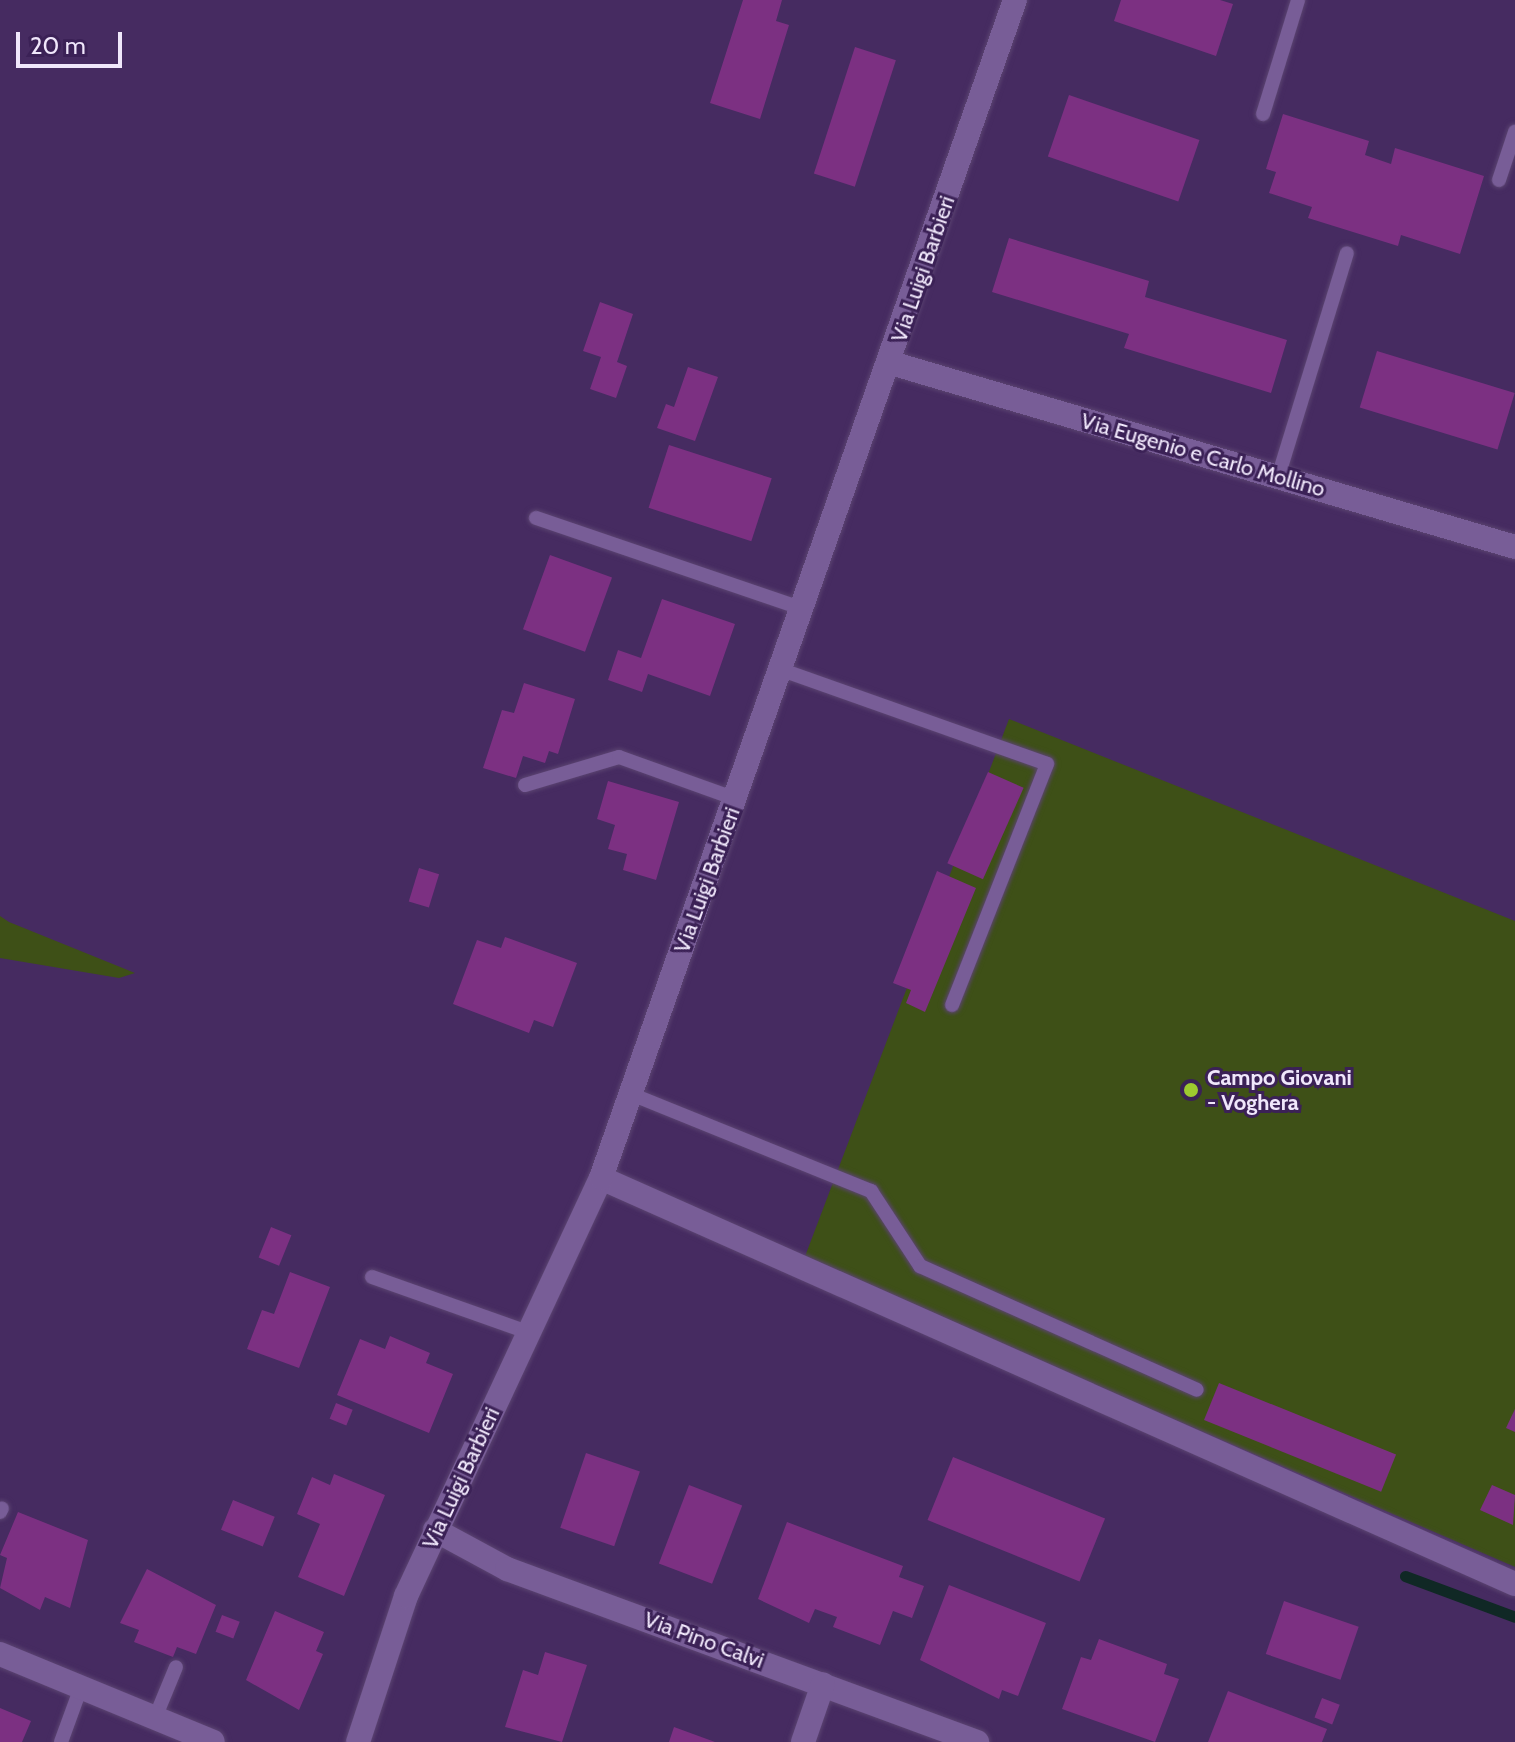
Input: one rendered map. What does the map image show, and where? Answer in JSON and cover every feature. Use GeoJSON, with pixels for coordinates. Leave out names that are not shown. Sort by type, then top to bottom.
{"type":"FeatureCollection","features":[{"type":"Feature","properties":{"kind":"street","name":"Via Luigi Barbieri"},"geometry":{"type":"LineString","coordinates":[[358,1742],[435,1530],[601,1178],[891,363],[1015,0]]}},
{"type":"Feature","properties":{"kind":"street","name":"Via Eugenio e Carlo Mollino"},"geometry":{"type":"LineString","coordinates":[[891,363],[1515,547]]}},
{"type":"Feature","properties":{"kind":"street"},"geometry":{"type":"LineString","coordinates":[[601,1178],[1515,1584]]}},
{"type":"Feature","properties":{"kind":"street","name":"Via Pino Calvi"},"geometry":{"type":"LineString","coordinates":[[435,1530],[507,1569],[977,1742]]}},
{"type":"Feature","properties":{"kind":"street"},"geometry":{"type":"LineString","coordinates":[[0,1654],[213,1742]]}},
{"type":"Feature","properties":{"kind":"street"},"geometry":{"type":"LineString","coordinates":[[803,1742],[823,1684]]}},
{"type":"Feature","properties":{"kind":"lane"},"geometry":{"type":"LineString","coordinates":[[1263,114],[1298,0]]}},
{"type":"Feature","properties":{"kind":"lane"},"geometry":{"type":"LineString","coordinates":[[1499,180],[1515,132]]}},
{"type":"Feature","properties":{"kind":"lane"},"geometry":{"type":"LineString","coordinates":[[1278,477],[1347,253]]}},
{"type":"Feature","properties":{"kind":"lane"},"geometry":{"type":"LineString","coordinates":[[536,518],[804,609]]}},
{"type":"Feature","properties":{"kind":"lane"},"geometry":{"type":"LineString","coordinates":[[782,670],[1047,764],[952,1005]]}},
{"type":"Feature","properties":{"kind":"lane"},"geometry":{"type":"LineString","coordinates":[[525,785],[619,757],[736,799]]}},
{"type":"Feature","properties":{"kind":"lane"},"geometry":{"type":"LineString","coordinates":[[631,1094],[871,1191],[920,1266],[1197,1390]]}},
{"type":"Feature","properties":{"kind":"lane"},"geometry":{"type":"LineString","coordinates":[[372,1277],[530,1333]]}},
{"type":"Feature","properties":{"kind":"lane"},"geometry":{"type":"LineString","coordinates":[[155,1718],[176,1667]]}},
{"type":"Feature","properties":{"kind":"lane"},"geometry":{"type":"LineString","coordinates":[[61,1742],[81,1687]]}},
{"type":"Feature","properties":{"kind":"green space","name":"Campo Giovani - Voghera"},"geometry":{"type":"Polygon","coordinates":[[[1009,719],[1515,921],[1515,1567],[804,1259],[1009,719]]]}},
{"type":"Feature","properties":{"kind":"green space"},"geometry":{"type":"Polygon","coordinates":[[[0,916],[135,973],[119,978],[0,958],[0,916]]]}},
{"type":"Feature","properties":{"kind":"building"},"geometry":{"type":"Polygon","coordinates":[[[743,0],[782,0],[776,21],[789,25],[760,119],[710,103],[743,0]]]}},
{"type":"Feature","properties":{"kind":"building"},"geometry":{"type":"Polygon","coordinates":[[[1121,0],[1220,0],[1233,4],[1216,56],[1114,21],[1121,0]]]}},
{"type":"Feature","properties":{"kind":"building"},"geometry":{"type":"Polygon","coordinates":[[[855,47],[896,60],[855,187],[814,173],[855,47]]]}},
{"type":"Feature","properties":{"kind":"building"},"geometry":{"type":"Polygon","coordinates":[[[1069,95],[1199,140],[1178,201],[1048,156],[1069,95]]]}},
{"type":"Feature","properties":{"kind":"building"},"geometry":{"type":"Polygon","coordinates":[[[1283,114],[1369,141],[1365,155],[1391,164],[1395,148],[1484,176],[1460,254],[1401,235],[1398,246],[1308,218],[1312,207],[1269,193],[1276,172],[1266,169],[1283,114]]]}},
{"type":"Feature","properties":{"kind":"building"},"geometry":{"type":"Polygon","coordinates":[[[1009,238],[1149,281],[1145,297],[1287,340],[1271,393],[1124,348],[1129,334],[992,292],[1009,238]]]}},
{"type":"Feature","properties":{"kind":"building"},"geometry":{"type":"Polygon","coordinates":[[[600,302],[633,314],[617,362],[627,366],[616,398],[590,389],[601,357],[583,351],[600,302]]]}},
{"type":"Feature","properties":{"kind":"building"},"geometry":{"type":"Polygon","coordinates":[[[1377,351],[1515,393],[1497,450],[1360,407],[1377,351]]]}},
{"type":"Feature","properties":{"kind":"building"},"geometry":{"type":"Polygon","coordinates":[[[688,367],[718,377],[695,441],[657,428],[666,404],[674,407],[688,367]]]}},
{"type":"Feature","properties":{"kind":"building"},"geometry":{"type":"Polygon","coordinates":[[[669,445],[772,478],[751,541],[649,508],[669,445]]]}},
{"type":"Feature","properties":{"kind":"building"},"geometry":{"type":"Polygon","coordinates":[[[550,555],[612,578],[585,652],[523,629],[550,555]]]}},
{"type":"Feature","properties":{"kind":"building"},"geometry":{"type":"Polygon","coordinates":[[[662,599],[735,624],[710,696],[648,674],[642,692],[608,680],[618,650],[641,658],[662,599]]]}},
{"type":"Feature","properties":{"kind":"building"},"geometry":{"type":"Polygon","coordinates":[[[524,683],[575,699],[558,754],[549,751],[545,763],[523,756],[516,778],[483,768],[502,710],[514,713],[524,683]]]}},
{"type":"Feature","properties":{"kind":"building"},"geometry":{"type":"Polygon","coordinates":[[[988,772],[1024,788],[983,879],[947,863],[988,772]]]}},
{"type":"Feature","properties":{"kind":"building"},"geometry":{"type":"Polygon","coordinates":[[[608,781],[679,802],[656,880],[623,870],[627,854],[608,849],[615,825],[597,819],[608,781]]]}},
{"type":"Feature","properties":{"kind":"building"},"geometry":{"type":"Polygon","coordinates":[[[419,868],[439,874],[429,908],[409,901],[419,868]]]}},
{"type":"Feature","properties":{"kind":"building"},"geometry":{"type":"Polygon","coordinates":[[[937,871],[976,888],[925,1012],[906,1003],[911,990],[893,983],[937,871]]]}},
{"type":"Feature","properties":{"kind":"building"},"geometry":{"type":"Polygon","coordinates":[[[505,937],[577,963],[553,1027],[534,1020],[529,1033],[453,1004],[477,940],[501,948],[505,937]]]}},
{"type":"Feature","properties":{"kind":"building"},"geometry":{"type":"Polygon","coordinates":[[[271,1227],[291,1235],[279,1266],[259,1258],[271,1227]]]}},
{"type":"Feature","properties":{"kind":"building"},"geometry":{"type":"Polygon","coordinates":[[[290,1272],[330,1287],[299,1368],[247,1349],[262,1310],[274,1314],[290,1272]]]}},
{"type":"Feature","properties":{"kind":"building"},"geometry":{"type":"Polygon","coordinates":[[[390,1336],[430,1353],[426,1363],[453,1374],[429,1433],[337,1395],[360,1339],[385,1349],[390,1336]]]}},
{"type":"Feature","properties":{"kind":"building"},"geometry":{"type":"Polygon","coordinates":[[[1219,1383],[1396,1455],[1381,1492],[1204,1420],[1219,1383]]]}},
{"type":"Feature","properties":{"kind":"building"},"geometry":{"type":"Polygon","coordinates":[[[336,1403],[353,1410],[346,1426],[330,1419],[336,1403]]]}},
{"type":"Feature","properties":{"kind":"building"},"geometry":{"type":"Polygon","coordinates":[[[1515,1409],[1515,1432],[1506,1428],[1515,1409]]]}},
{"type":"Feature","properties":{"kind":"building"},"geometry":{"type":"Polygon","coordinates":[[[586,1453],[640,1472],[614,1546],[560,1528],[586,1453]]]}},
{"type":"Feature","properties":{"kind":"building"},"geometry":{"type":"Polygon","coordinates":[[[953,1457],[1105,1518],[1080,1581],[928,1520],[953,1457]]]}},
{"type":"Feature","properties":{"kind":"building"},"geometry":{"type":"Polygon","coordinates":[[[334,1474],[385,1495],[344,1596],[298,1577],[320,1524],[297,1514],[312,1477],[330,1485],[334,1474]]]}},
{"type":"Feature","properties":{"kind":"building"},"geometry":{"type":"Polygon","coordinates":[[[689,1485],[742,1505],[712,1584],[659,1563],[689,1485]]]}},
{"type":"Feature","properties":{"kind":"building"},"geometry":{"type":"Polygon","coordinates":[[[1492,1485],[1515,1495],[1513,1525],[1480,1510],[1492,1485]]]}},
{"type":"Feature","properties":{"kind":"building"},"geometry":{"type":"Polygon","coordinates":[[[233,1500],[275,1517],[263,1547],[221,1530],[233,1500]]]}},
{"type":"Feature","properties":{"kind":"building"},"geometry":{"type":"Polygon","coordinates":[[[18,1512],[88,1540],[70,1608],[45,1597],[40,1610],[0,1588],[7,1558],[0,1555],[18,1512]]]}},
{"type":"Feature","properties":{"kind":"building"},"geometry":{"type":"Polygon","coordinates":[[[787,1522],[903,1566],[899,1577],[924,1586],[912,1618],[893,1611],[880,1645],[833,1627],[837,1617],[815,1609],[809,1623],[758,1599],[787,1522]]]}},
{"type":"Feature","properties":{"kind":"building"},"geometry":{"type":"Polygon","coordinates":[[[147,1569],[216,1605],[196,1654],[177,1647],[173,1657],[134,1642],[139,1630],[120,1623],[147,1569]]]}},
{"type":"Feature","properties":{"kind":"building"},"geometry":{"type":"Polygon","coordinates":[[[949,1585],[1046,1623],[1018,1696],[1002,1690],[999,1699],[920,1660],[949,1585]]]}},
{"type":"Feature","properties":{"kind":"building"},"geometry":{"type":"Polygon","coordinates":[[[1284,1601],[1359,1627],[1340,1680],[1266,1654],[1284,1601]]]}},
{"type":"Feature","properties":{"kind":"building"},"geometry":{"type":"Polygon","coordinates":[[[275,1611],[324,1632],[316,1651],[323,1654],[299,1710],[246,1680],[275,1611]]]}},
{"type":"Feature","properties":{"kind":"building"},"geometry":{"type":"Polygon","coordinates":[[[222,1615],[240,1622],[233,1639],[216,1632],[222,1615]]]}},
{"type":"Feature","properties":{"kind":"building"},"geometry":{"type":"Polygon","coordinates":[[[1099,1639],[1167,1664],[1164,1674],[1179,1679],[1155,1742],[1062,1709],[1081,1657],[1091,1660],[1099,1639]]]}},
{"type":"Feature","properties":{"kind":"building"},"geometry":{"type":"Polygon","coordinates":[[[545,1652],[587,1665],[562,1742],[505,1727],[523,1670],[538,1675],[545,1652]]]}},
{"type":"Feature","properties":{"kind":"building"},"geometry":{"type":"Polygon","coordinates":[[[1228,1691],[1327,1729],[1322,1742],[1208,1742],[1228,1691]]]}},
{"type":"Feature","properties":{"kind":"building"},"geometry":{"type":"Polygon","coordinates":[[[1322,1698],[1340,1705],[1332,1724],[1314,1718],[1322,1698]]]}},
{"type":"Feature","properties":{"kind":"building"},"geometry":{"type":"Polygon","coordinates":[[[0,1708],[31,1721],[22,1742],[0,1742],[0,1708]]]}},
{"type":"Feature","properties":{"kind":"building"},"geometry":{"type":"Polygon","coordinates":[[[674,1727],[715,1742],[669,1742],[674,1727]]]}},
{"type":"Feature","properties":{"kind":"waterway"},"geometry":{"type":"LineString","coordinates":[[1405,1576],[1515,1617]]}},
{"type":"Feature","properties":{"kind":"place","name":"Campo Giovani - Voghera"},"geometry":{"type":"Point","coordinates":[1191,1090]}}]}
